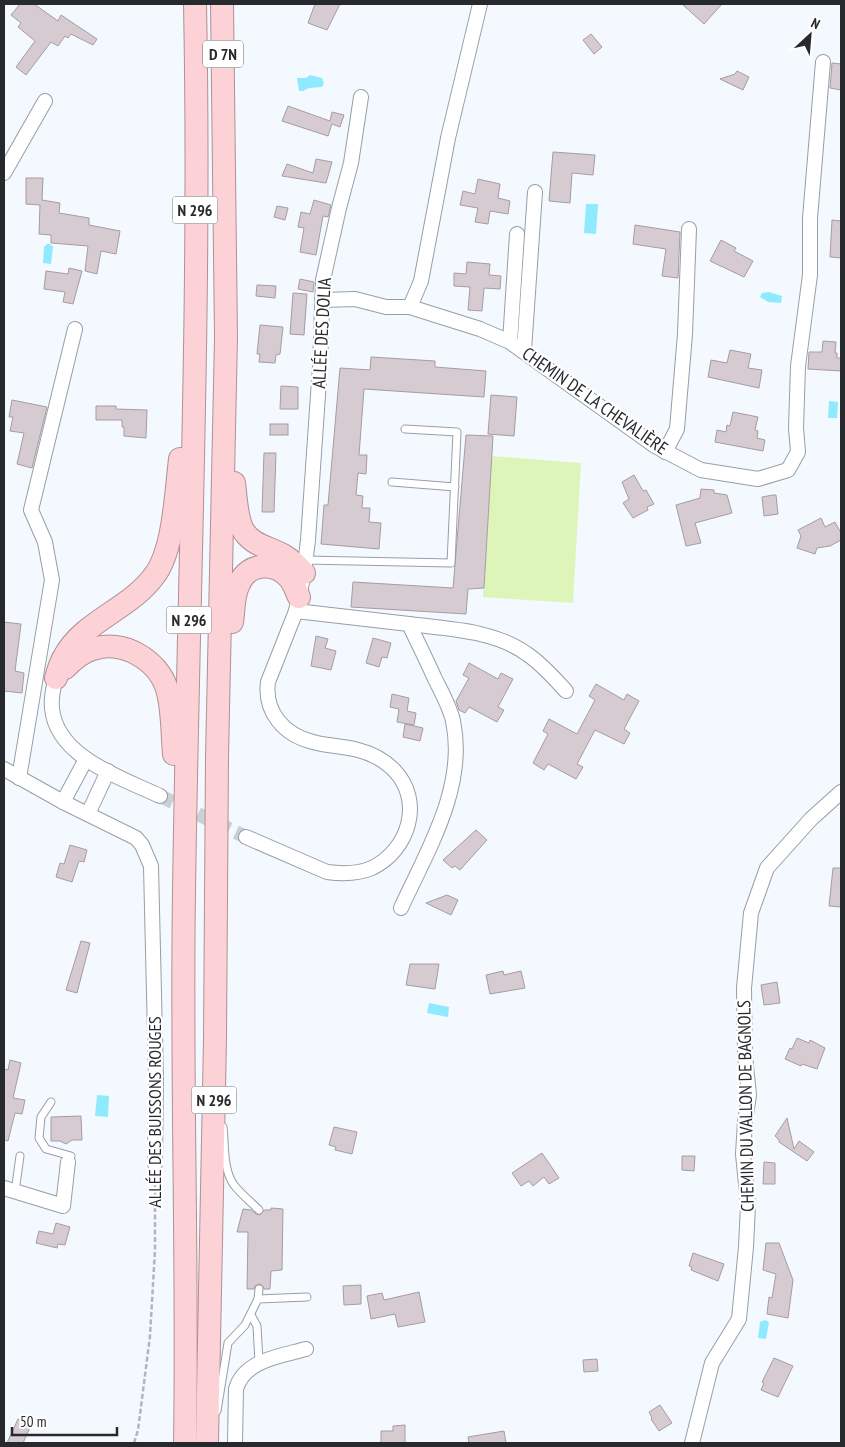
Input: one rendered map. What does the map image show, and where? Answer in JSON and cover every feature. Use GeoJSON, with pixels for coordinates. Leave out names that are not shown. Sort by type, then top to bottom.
{"type":"FeatureCollection","features":[{"type":"Feature","properties":{"kind":"highway","name":"N 296"},"geometry":{"type":"LineString","coordinates":[[185,1443],[184,897],[194,344],[196,76],[194,4]]}},
{"type":"Feature","properties":{"kind":"highway","name":"D 7N"},"geometry":{"type":"LineString","coordinates":[[196,76],[201,4]]}},
{"type":"Feature","properties":{"kind":"highway","name":"D 7N"},"geometry":{"type":"LineString","coordinates":[[222,4],[224,104]]}},
{"type":"Feature","properties":{"kind":"highway","name":"N 296"},"geometry":{"type":"LineString","coordinates":[[211,1434],[217,758],[226,337],[224,104],[232,4]]}},
{"type":"Feature","properties":{"kind":"highway"},"geometry":{"type":"LineString","coordinates":[[226,337],[234,483],[238,517],[242,529],[250,539],[260,545],[305,566]]}},
{"type":"Feature","properties":{"kind":"highway"},"geometry":{"type":"LineString","coordinates":[[56,678],[60,664],[71,646],[91,627],[138,594],[155,576],[162,563],[172,520],[194,344]]}},
{"type":"Feature","properties":{"kind":"highway"},"geometry":{"type":"LineString","coordinates":[[217,758],[238,585],[249,570],[259,566],[272,567],[290,578],[297,604]]}},
{"type":"Feature","properties":{"kind":"highway","name":"N 296"},"geometry":{"type":"LineString","coordinates":[[56,678],[82,654],[106,646],[118,647],[142,657],[152,664],[161,675],[167,689],[171,714],[184,897]]}},
{"type":"Feature","properties":{"kind":"street"},"geometry":{"type":"LineString","coordinates":[[410,307],[421,281],[448,138],[480,4]]}},
{"type":"Feature","properties":{"kind":"street","name":"CHEMIN DE LA CHEVALIÈRE"},"geometry":{"type":"LineString","coordinates":[[322,300],[355,299],[386,307],[410,307],[480,329],[510,342],[524,350],[655,446],[701,470],[758,479],[788,470],[798,452],[796,428],[798,366],[810,275],[811,200],[823,62]]}},
{"type":"Feature","properties":{"kind":"street","name":"ALLÉE DES DOLIA"},"geometry":{"type":"LineString","coordinates":[[246,836],[327,872],[340,874],[372,868],[388,857],[400,843],[407,831],[411,818],[410,804],[404,785],[394,770],[381,760],[357,749],[313,742],[295,736],[281,725],[272,714],[266,692],[297,604],[305,566],[320,366],[323,280],[351,163],[361,97]]}},
{"type":"Feature","properties":{"kind":"street"},"geometry":{"type":"LineString","coordinates":[[4,172],[45,101]]}},
{"type":"Feature","properties":{"kind":"street"},"geometry":{"type":"LineString","coordinates":[[524,350],[535,192]]}},
{"type":"Feature","properties":{"kind":"street"},"geometry":{"type":"LineString","coordinates":[[665,452],[677,429],[685,334],[689,229]]}},
{"type":"Feature","properties":{"kind":"street"},"geometry":{"type":"LineString","coordinates":[[510,342],[517,234]]}},
{"type":"Feature","properties":{"kind":"street"},"geometry":{"type":"LineString","coordinates":[[19,778],[52,580],[44,542],[31,510],[75,329]]}},
{"type":"Feature","properties":{"kind":"street"},"geometry":{"type":"LineString","coordinates":[[297,604],[409,624],[462,630],[496,638],[511,644],[527,654],[549,672],[566,691]]}},
{"type":"Feature","properties":{"kind":"street"},"geometry":{"type":"LineString","coordinates":[[401,908],[445,812],[452,789],[455,763],[453,722],[448,706],[409,624]]}},
{"type":"Feature","properties":{"kind":"street"},"geometry":{"type":"LineString","coordinates":[[56,678],[52,696],[52,709],[54,722],[61,736],[86,759],[160,796]]}},
{"type":"Feature","properties":{"kind":"street"},"geometry":{"type":"LineString","coordinates":[[64,802],[86,759]]}},
{"type":"Feature","properties":{"kind":"street","name":"ALLÉE DES BUISSONS ROUGES"},"geometry":{"type":"LineString","coordinates":[[4,769],[136,838],[142,845],[151,866],[156,1078],[155,1164]]}},
{"type":"Feature","properties":{"kind":"street"},"geometry":{"type":"LineString","coordinates":[[88,814],[108,771]]}},
{"type":"Feature","properties":{"kind":"street","name":"CHEMIN DU VALLON DE BAGNOLS"},"geometry":{"type":"LineString","coordinates":[[692,1443],[712,1363],[739,1319],[748,1205],[743,1154],[749,1096],[745,1056],[744,988],[751,913],[767,868],[811,819],[841,792]]}},
{"type":"Feature","properties":{"kind":"street"},"geometry":{"type":"LineString","coordinates":[[9,1190],[63,1206],[68,1162]]}},
{"type":"Feature","properties":{"kind":"street"},"geometry":{"type":"LineString","coordinates":[[235,1443],[236,1389],[238,1380],[260,1362],[306,1349]]}},
{"type":"Feature","properties":{"kind":"lane"},"geometry":{"type":"LineString","coordinates":[[305,566],[451,563],[458,432],[405,429]]}},
{"type":"Feature","properties":{"kind":"lane"},"geometry":{"type":"LineString","coordinates":[[392,482],[455,487]]}},
{"type":"Feature","properties":{"kind":"lane"},"geometry":{"type":"LineString","coordinates":[[215,1039],[222,1107]]}},
{"type":"Feature","properties":{"kind":"lane"},"geometry":{"type":"LineString","coordinates":[[51,1102],[41,1117],[39,1138],[46,1149],[71,1156],[68,1162]]}},
{"type":"Feature","properties":{"kind":"lane"},"geometry":{"type":"LineString","coordinates":[[222,1117],[227,1167],[230,1178],[234,1186],[259,1210]]}},
{"type":"Feature","properties":{"kind":"lane"},"geometry":{"type":"LineString","coordinates":[[9,1190],[20,1156]]}},
{"type":"Feature","properties":{"kind":"lane"},"geometry":{"type":"LineString","coordinates":[[217,1415],[228,1343],[245,1325],[251,1315],[258,1299],[260,1288]]}},
{"type":"Feature","properties":{"kind":"lane"},"geometry":{"type":"LineString","coordinates":[[258,1299],[307,1298]]}},
{"type":"Feature","properties":{"kind":"lane"},"geometry":{"type":"LineString","coordinates":[[251,1315],[257,1326],[260,1362]]}},
{"type":"Feature","properties":{"kind":"lane"},"geometry":{"type":"LineString","coordinates":[[211,1434],[212,1443]]}},
{"type":"Feature","properties":{"kind":"path","name":"ALLÉE DES BUISSONS ROUGES"},"geometry":{"type":"LineString","coordinates":[[134,1443],[138,1430],[150,1336],[155,1250],[155,1164]]}},
{"type":"Feature","properties":{"kind":"green space"},"geometry":{"type":"Polygon","coordinates":[[[492,456],[581,463],[573,603],[483,597],[492,456]]]}},
{"type":"Feature","properties":{"kind":"water"},"geometry":{"type":"Polygon","coordinates":[[[310,75],[322,78],[324,83],[322,87],[299,91],[297,78],[306,78],[310,75]]]}},
{"type":"Feature","properties":{"kind":"water"},"geometry":{"type":"Polygon","coordinates":[[[586,204],[598,204],[596,234],[584,233],[586,204]]]}},
{"type":"Feature","properties":{"kind":"water"},"geometry":{"type":"Polygon","coordinates":[[[47,244],[53,247],[51,264],[43,263],[44,247],[47,244]]]}},
{"type":"Feature","properties":{"kind":"water"},"geometry":{"type":"Polygon","coordinates":[[[769,292],[782,296],[781,303],[768,302],[760,297],[762,293],[769,292]]]}},
{"type":"Feature","properties":{"kind":"water"},"geometry":{"type":"Polygon","coordinates":[[[829,401],[838,402],[837,418],[828,418],[829,401]]]}},
{"type":"Feature","properties":{"kind":"water"},"geometry":{"type":"Polygon","coordinates":[[[429,1003],[449,1007],[448,1017],[427,1013],[429,1003]]]}},
{"type":"Feature","properties":{"kind":"water"},"geometry":{"type":"Polygon","coordinates":[[[97,1095],[109,1096],[108,1117],[95,1116],[97,1095]]]}},
{"type":"Feature","properties":{"kind":"water"},"geometry":{"type":"Polygon","coordinates":[[[765,1320],[769,1322],[766,1339],[758,1338],[760,1322],[765,1320]]]}},
{"type":"Feature","properties":{"kind":"building"},"geometry":{"type":"Polygon","coordinates":[[[20,4],[34,4],[58,21],[61,15],[97,39],[93,45],[71,34],[68,38],[65,36],[58,46],[51,42],[26,75],[16,67],[35,41],[18,27],[21,23],[11,15],[20,4]]]}},
{"type":"Feature","properties":{"kind":"building"},"geometry":{"type":"Polygon","coordinates":[[[315,4],[340,4],[327,30],[308,23],[315,4]]]}},
{"type":"Feature","properties":{"kind":"building"},"geometry":{"type":"Polygon","coordinates":[[[682,4],[722,4],[704,24],[682,4]]]}},
{"type":"Feature","properties":{"kind":"building"},"geometry":{"type":"Polygon","coordinates":[[[591,34],[602,47],[594,54],[583,40],[591,34]]]}},
{"type":"Feature","properties":{"kind":"building"},"geometry":{"type":"Polygon","coordinates":[[[832,63],[841,64],[841,90],[830,88],[832,63]]]}},
{"type":"Feature","properties":{"kind":"building"},"geometry":{"type":"Polygon","coordinates":[[[737,71],[749,77],[743,90],[720,79],[735,74],[737,71]]]}},
{"type":"Feature","properties":{"kind":"building"},"geometry":{"type":"Polygon","coordinates":[[[288,106],[330,121],[332,112],[344,115],[340,127],[332,124],[328,136],[282,121],[288,106]]]}},
{"type":"Feature","properties":{"kind":"building"},"geometry":{"type":"Polygon","coordinates":[[[553,152],[595,155],[593,175],[572,173],[570,203],[549,201],[553,152]]]}},
{"type":"Feature","properties":{"kind":"building"},"geometry":{"type":"Polygon","coordinates":[[[316,159],[332,162],[326,183],[282,176],[287,164],[313,173],[316,159]]]}},
{"type":"Feature","properties":{"kind":"building"},"geometry":{"type":"Polygon","coordinates":[[[26,178],[43,178],[42,200],[60,203],[59,213],[89,218],[89,225],[120,231],[116,254],[101,251],[97,274],[85,271],[88,246],[51,243],[51,235],[39,234],[40,205],[26,204],[26,178]]]}},
{"type":"Feature","properties":{"kind":"building"},"geometry":{"type":"Polygon","coordinates":[[[478,179],[500,184],[498,198],[510,201],[508,214],[490,211],[488,224],[475,222],[478,208],[460,205],[463,191],[475,194],[478,179]]]}},
{"type":"Feature","properties":{"kind":"building"},"geometry":{"type":"Polygon","coordinates":[[[314,200],[331,205],[328,217],[323,216],[316,255],[300,252],[304,228],[298,227],[301,212],[310,214],[314,200]]]}},
{"type":"Feature","properties":{"kind":"building"},"geometry":{"type":"Polygon","coordinates":[[[277,206],[288,208],[285,220],[274,217],[277,206]]]}},
{"type":"Feature","properties":{"kind":"building"},"geometry":{"type":"Polygon","coordinates":[[[832,220],[841,221],[841,258],[830,257],[832,220]]]}},
{"type":"Feature","properties":{"kind":"building"},"geometry":{"type":"Polygon","coordinates":[[[635,225],[680,232],[678,278],[662,276],[666,249],[633,244],[635,225]]]}},
{"type":"Feature","properties":{"kind":"building"},"geometry":{"type":"Polygon","coordinates":[[[721,240],[736,248],[734,251],[753,261],[744,277],[710,261],[721,240]]]}},
{"type":"Feature","properties":{"kind":"building"},"geometry":{"type":"Polygon","coordinates":[[[467,262],[490,264],[489,275],[501,276],[500,289],[484,288],[482,311],[468,310],[470,287],[454,286],[454,273],[466,274],[467,262]]]}},
{"type":"Feature","properties":{"kind":"building"},"geometry":{"type":"Polygon","coordinates":[[[69,268],[82,271],[73,304],[63,302],[65,292],[44,289],[46,271],[68,274],[69,268]]]}},
{"type":"Feature","properties":{"kind":"building"},"geometry":{"type":"Polygon","coordinates":[[[300,279],[314,282],[313,292],[298,289],[300,279]]]}},
{"type":"Feature","properties":{"kind":"building"},"geometry":{"type":"Polygon","coordinates":[[[257,285],[276,286],[275,298],[256,296],[257,285]]]}},
{"type":"Feature","properties":{"kind":"building"},"geometry":{"type":"Polygon","coordinates":[[[293,293],[307,294],[304,335],[290,334],[293,293]]]}},
{"type":"Feature","properties":{"kind":"building"},"geometry":{"type":"Polygon","coordinates":[[[260,325],[283,327],[280,354],[276,355],[275,363],[259,362],[260,354],[257,354],[260,325]]]}},
{"type":"Feature","properties":{"kind":"building"},"geometry":{"type":"Polygon","coordinates":[[[823,341],[836,342],[835,353],[837,353],[837,358],[841,358],[841,371],[808,369],[809,352],[822,352],[823,341]]]}},
{"type":"Feature","properties":{"kind":"building"},"geometry":{"type":"Polygon","coordinates":[[[730,350],[751,354],[748,368],[762,370],[759,388],[708,377],[711,360],[727,363],[730,350]]]}},
{"type":"Feature","properties":{"kind":"building"},"geometry":{"type":"Polygon","coordinates":[[[371,357],[435,361],[435,367],[486,371],[484,397],[364,389],[359,455],[367,455],[366,474],[358,473],[356,495],[363,496],[362,508],[370,508],[369,522],[381,523],[379,549],[321,544],[324,505],[328,505],[340,368],[370,370],[371,357]]]}},
{"type":"Feature","properties":{"kind":"building"},"geometry":{"type":"Polygon","coordinates":[[[281,386],[298,387],[298,409],[280,409],[281,386]]]}},
{"type":"Feature","properties":{"kind":"building"},"geometry":{"type":"Polygon","coordinates":[[[491,395],[517,397],[514,436],[488,434],[491,395]]]}},
{"type":"Feature","properties":{"kind":"building"},"geometry":{"type":"Polygon","coordinates":[[[12,400],[47,407],[32,468],[17,464],[24,433],[10,431],[13,417],[9,417],[12,400]]]}},
{"type":"Feature","properties":{"kind":"building"},"geometry":{"type":"Polygon","coordinates":[[[96,406],[116,406],[116,409],[147,410],[146,438],[124,436],[122,420],[96,420],[96,406]]]}},
{"type":"Feature","properties":{"kind":"building"},"geometry":{"type":"Polygon","coordinates":[[[733,412],[758,417],[755,430],[758,431],[757,438],[765,440],[763,451],[715,442],[717,430],[726,432],[727,425],[730,426],[733,412]]]}},
{"type":"Feature","properties":{"kind":"building"},"geometry":{"type":"Polygon","coordinates":[[[270,424],[288,424],[288,435],[270,435],[270,424]]]}},
{"type":"Feature","properties":{"kind":"building"},"geometry":{"type":"Polygon","coordinates":[[[466,435],[493,436],[484,588],[468,589],[466,614],[351,607],[353,582],[453,588],[466,435]]]}},
{"type":"Feature","properties":{"kind":"building"},"geometry":{"type":"Polygon","coordinates":[[[264,453],[276,453],[274,512],[262,512],[264,453]]]}},
{"type":"Feature","properties":{"kind":"building"},"geometry":{"type":"Polygon","coordinates":[[[634,475],[643,491],[646,490],[654,504],[647,507],[648,510],[633,518],[623,503],[629,499],[622,482],[634,475]]]}},
{"type":"Feature","properties":{"kind":"building"},"geometry":{"type":"Polygon","coordinates":[[[701,489],[714,490],[714,493],[727,495],[732,513],[695,523],[701,543],[686,546],[676,505],[700,498],[701,489]]]}},
{"type":"Feature","properties":{"kind":"building"},"geometry":{"type":"Polygon","coordinates":[[[776,495],[778,514],[764,516],[762,497],[776,495]]]}},
{"type":"Feature","properties":{"kind":"building"},"geometry":{"type":"Polygon","coordinates":[[[821,518],[825,527],[835,522],[841,533],[841,540],[830,546],[817,548],[815,554],[797,548],[801,536],[798,530],[821,518]]]}},
{"type":"Feature","properties":{"kind":"building"},"geometry":{"type":"Polygon","coordinates":[[[4,622],[21,624],[15,671],[24,673],[22,693],[4,691],[4,622]]]}},
{"type":"Feature","properties":{"kind":"building"},"geometry":{"type":"Polygon","coordinates":[[[316,636],[328,639],[325,648],[336,651],[331,670],[311,666],[316,636]]]}},
{"type":"Feature","properties":{"kind":"building"},"geometry":{"type":"Polygon","coordinates":[[[373,638],[391,643],[387,658],[382,657],[379,667],[366,663],[373,638]]]}},
{"type":"Feature","properties":{"kind":"building"},"geometry":{"type":"Polygon","coordinates":[[[469,663],[498,679],[501,673],[513,679],[498,707],[504,710],[497,722],[469,707],[465,713],[459,710],[456,701],[469,678],[463,675],[469,663]]]}},
{"type":"Feature","properties":{"kind":"building"},"geometry":{"type":"Polygon","coordinates":[[[596,684],[624,700],[627,694],[639,701],[624,729],[630,733],[624,744],[595,730],[577,764],[583,767],[576,779],[548,764],[544,770],[533,763],[548,734],[543,731],[549,719],[577,734],[595,700],[589,696],[596,684]]]}},
{"type":"Feature","properties":{"kind":"building"},"geometry":{"type":"Polygon","coordinates":[[[392,694],[409,698],[407,711],[416,713],[414,725],[397,722],[399,709],[390,707],[392,694]]]}},
{"type":"Feature","properties":{"kind":"building"},"geometry":{"type":"Polygon","coordinates":[[[405,724],[423,728],[420,741],[403,737],[405,724]]]}},
{"type":"Feature","properties":{"kind":"building"},"geometry":{"type":"Polygon","coordinates":[[[476,830],[487,840],[460,870],[455,866],[452,868],[443,860],[476,830]]]}},
{"type":"Feature","properties":{"kind":"building"},"geometry":{"type":"Polygon","coordinates":[[[70,845],[87,850],[84,862],[79,861],[72,882],[56,877],[60,863],[64,864],[70,845]]]}},
{"type":"Feature","properties":{"kind":"building"},"geometry":{"type":"Polygon","coordinates":[[[833,868],[841,868],[841,907],[829,906],[833,868]]]}},
{"type":"Feature","properties":{"kind":"building"},"geometry":{"type":"Polygon","coordinates":[[[447,895],[458,900],[451,915],[426,903],[447,895]]]}},
{"type":"Feature","properties":{"kind":"building"},"geometry":{"type":"Polygon","coordinates":[[[81,941],[90,943],[77,993],[66,990],[81,941]]]}},
{"type":"Feature","properties":{"kind":"building"},"geometry":{"type":"Polygon","coordinates":[[[410,964],[439,964],[435,989],[406,985],[410,964]]]}},
{"type":"Feature","properties":{"kind":"building"},"geometry":{"type":"Polygon","coordinates":[[[503,971],[504,975],[521,971],[525,988],[490,994],[486,975],[503,971]]]}},
{"type":"Feature","properties":{"kind":"building"},"geometry":{"type":"Polygon","coordinates":[[[777,982],[780,1003],[764,1005],[761,985],[777,982]]]}},
{"type":"Feature","properties":{"kind":"building"},"geometry":{"type":"Polygon","coordinates":[[[797,1038],[809,1043],[810,1040],[825,1048],[817,1069],[802,1064],[801,1066],[785,1059],[797,1038]]]}},
{"type":"Feature","properties":{"kind":"building"},"geometry":{"type":"Polygon","coordinates":[[[10,1060],[21,1063],[13,1098],[25,1100],[22,1114],[15,1113],[8,1141],[4,1140],[4,1069],[8,1070],[10,1060]]]}},
{"type":"Feature","properties":{"kind":"building"},"geometry":{"type":"Polygon","coordinates":[[[81,1116],[82,1140],[72,1140],[66,1144],[60,1141],[51,1141],[51,1117],[81,1116]]]}},
{"type":"Feature","properties":{"kind":"building"},"geometry":{"type":"Polygon","coordinates":[[[787,1118],[794,1149],[799,1141],[814,1152],[807,1161],[779,1142],[775,1136],[787,1118]]]}},
{"type":"Feature","properties":{"kind":"building"},"geometry":{"type":"Polygon","coordinates":[[[334,1127],[357,1132],[352,1154],[335,1150],[336,1147],[329,1145],[334,1127]]]}},
{"type":"Feature","properties":{"kind":"building"},"geometry":{"type":"Polygon","coordinates":[[[542,1153],[559,1178],[549,1184],[544,1177],[533,1186],[529,1181],[521,1186],[512,1173],[542,1153]]]}},
{"type":"Feature","properties":{"kind":"building"},"geometry":{"type":"Polygon","coordinates":[[[682,1156],[695,1156],[694,1171],[682,1170],[682,1156]]]}},
{"type":"Feature","properties":{"kind":"building"},"geometry":{"type":"Polygon","coordinates":[[[764,1162],[775,1163],[775,1184],[763,1184],[764,1162]]]}},
{"type":"Feature","properties":{"kind":"building"},"geometry":{"type":"Polygon","coordinates":[[[271,1208],[283,1209],[282,1270],[271,1271],[270,1289],[264,1289],[259,1284],[254,1289],[247,1289],[248,1232],[237,1232],[243,1209],[251,1210],[260,1215],[264,1210],[271,1210],[271,1208]]]}},
{"type":"Feature","properties":{"kind":"building"},"geometry":{"type":"Polygon","coordinates":[[[56,1223],[70,1227],[65,1245],[58,1244],[57,1248],[36,1243],[39,1231],[53,1234],[56,1223]]]}},
{"type":"Feature","properties":{"kind":"building"},"geometry":{"type":"Polygon","coordinates":[[[766,1243],[779,1243],[793,1280],[788,1318],[767,1314],[769,1297],[772,1298],[776,1274],[763,1270],[766,1243]]]}},
{"type":"Feature","properties":{"kind":"building"},"geometry":{"type":"Polygon","coordinates":[[[693,1253],[724,1264],[718,1281],[691,1270],[692,1267],[689,1266],[693,1253]]]}},
{"type":"Feature","properties":{"kind":"building"},"geometry":{"type":"Polygon","coordinates":[[[361,1285],[361,1304],[344,1305],[343,1286],[361,1285]]]}},
{"type":"Feature","properties":{"kind":"building"},"geometry":{"type":"Polygon","coordinates":[[[419,1292],[425,1322],[398,1327],[395,1314],[371,1319],[367,1296],[382,1293],[384,1300],[419,1292]]]}},
{"type":"Feature","properties":{"kind":"building"},"geometry":{"type":"Polygon","coordinates":[[[774,1358],[793,1366],[778,1397],[761,1390],[764,1383],[762,1382],[774,1358]]]}},
{"type":"Feature","properties":{"kind":"building"},"geometry":{"type":"Polygon","coordinates":[[[597,1359],[598,1371],[584,1372],[583,1360],[597,1359]]]}},
{"type":"Feature","properties":{"kind":"building"},"geometry":{"type":"Polygon","coordinates":[[[660,1405],[672,1423],[659,1431],[649,1412],[660,1405]]]}},
{"type":"Feature","properties":{"kind":"building"},"geometry":{"type":"Polygon","coordinates":[[[18,1419],[31,1425],[23,1443],[7,1443],[18,1419]]]}},
{"type":"Feature","properties":{"kind":"building"},"geometry":{"type":"Polygon","coordinates":[[[405,1425],[405,1443],[381,1443],[381,1431],[393,1431],[393,1426],[405,1425]]]}},
{"type":"Feature","properties":{"kind":"building"},"geometry":{"type":"Polygon","coordinates":[[[504,1431],[506,1443],[469,1443],[468,1437],[504,1431]]]}},
{"type":"Feature","properties":{"kind":"tunnel"},"geometry":{"type":"LineString","coordinates":[[160,796],[246,837]]}}]}
